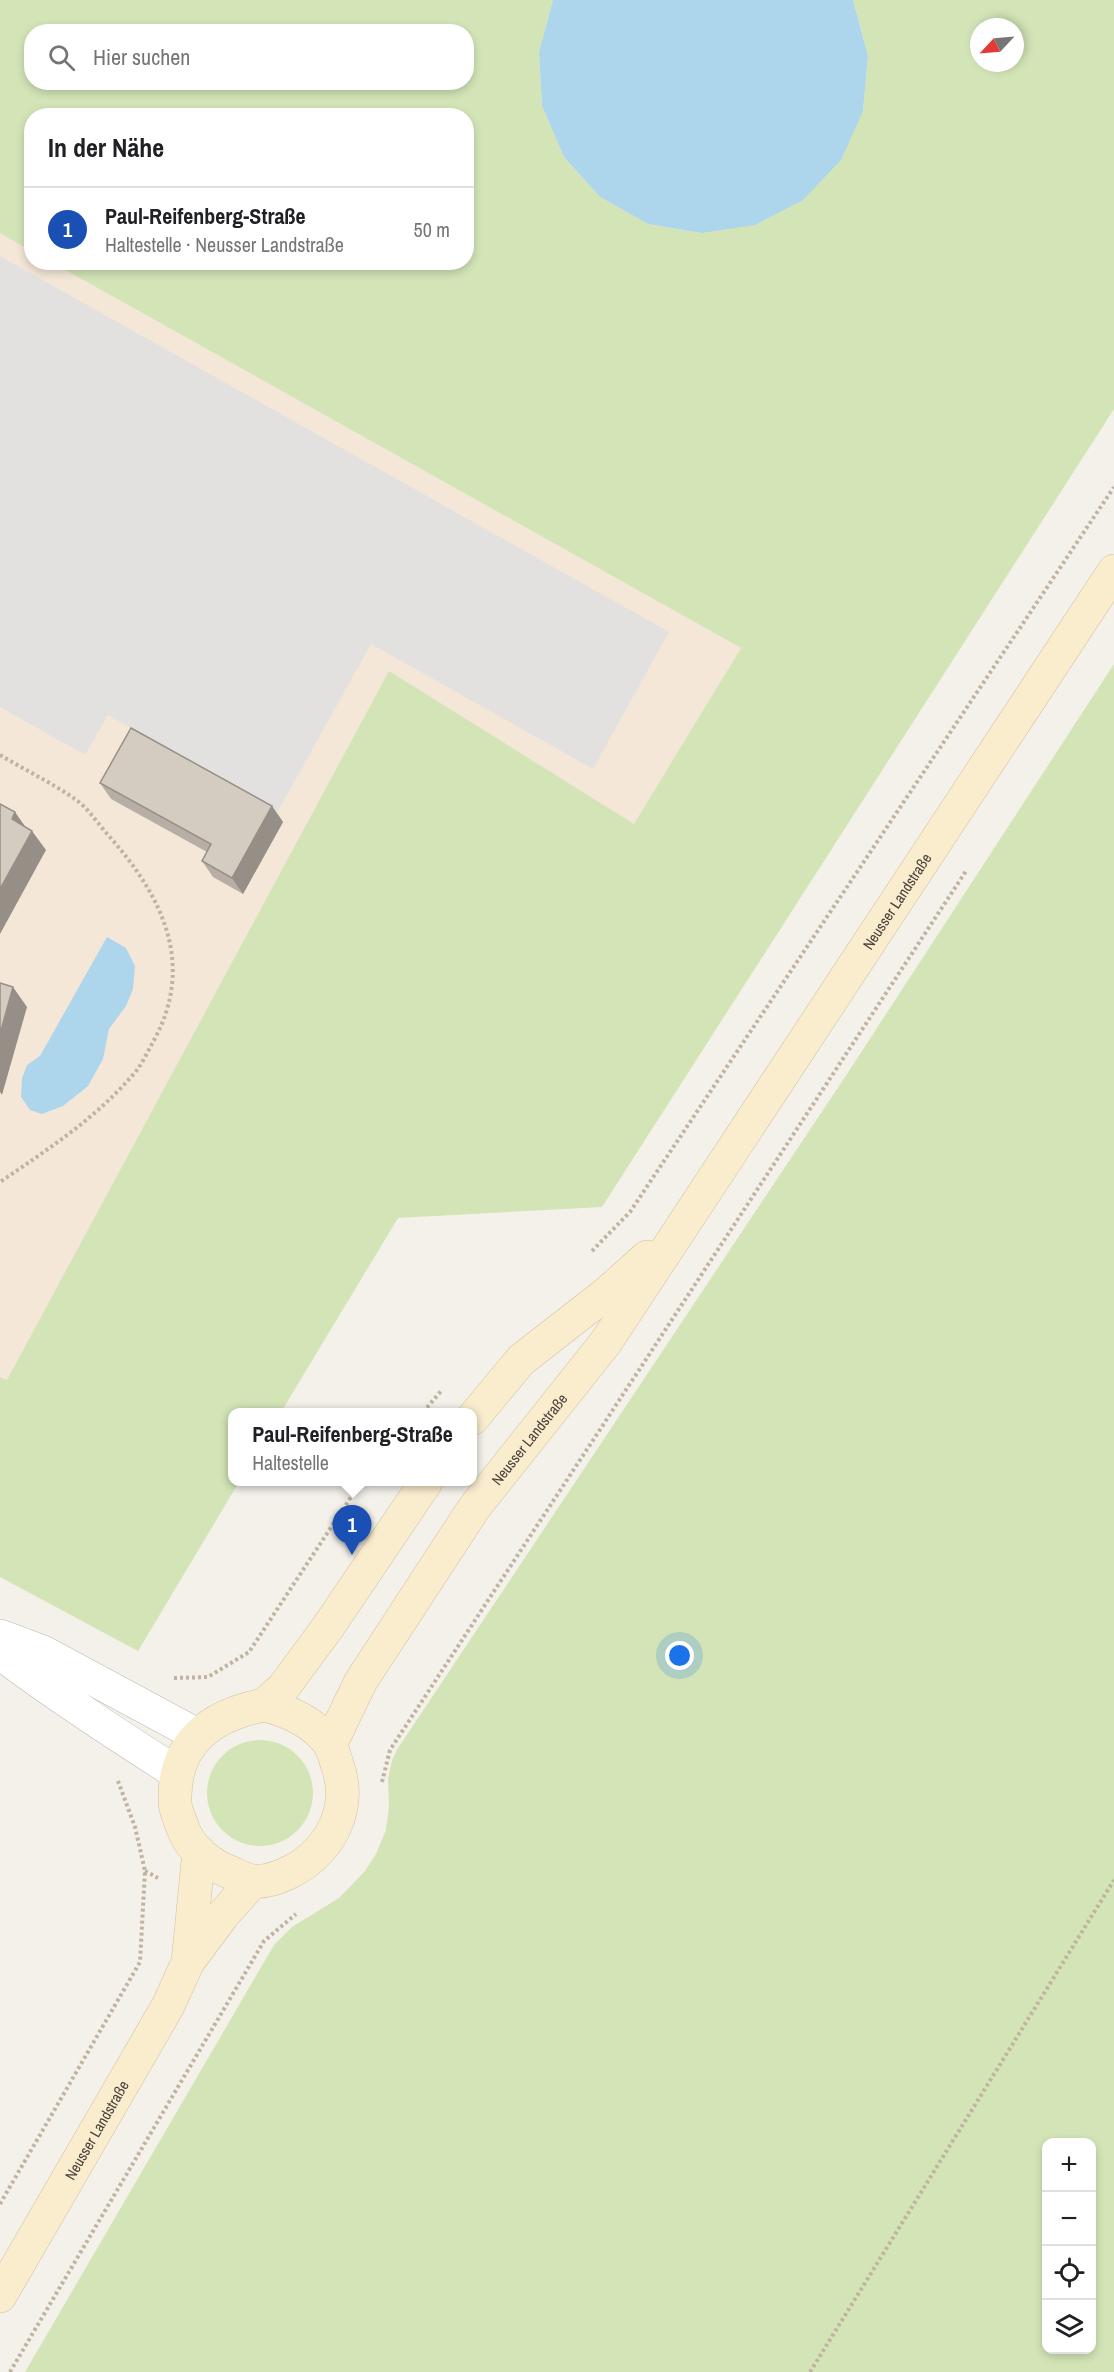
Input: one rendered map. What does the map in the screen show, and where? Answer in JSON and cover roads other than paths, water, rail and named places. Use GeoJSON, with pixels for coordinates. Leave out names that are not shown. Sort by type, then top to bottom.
{"type":"FeatureCollection","features":[{"type":"Feature","properties":{"kind":"main road","name":"Neusser Landstraße"},"geometry":{"type":"LineString","coordinates":[[330,1744],[361,1682],[474,1508],[606,1342],[1114,571]]}},
{"type":"Feature","properties":{"kind":"main road","name":"Neusser Landstraße"},"geometry":{"type":"LineString","coordinates":[[477,1413],[521,1360],[607,1293],[678,1230]]}},
{"type":"Feature","properties":{"kind":"main road"},"geometry":{"type":"LineString","coordinates":[[264,1705],[283,1688],[328,1628],[423,1486]]}},
{"type":"Feature","properties":{"kind":"main road"},"geometry":{"type":"LineString","coordinates":[[264,1705],[288,1711],[315,1729],[330,1744],[341,1774],[343,1801],[336,1828],[321,1851],[298,1868],[278,1878],[253,1881],[219,1868],[199,1852],[184,1833],[175,1804],[177,1773],[185,1753],[197,1735],[221,1717],[264,1705]]}},
{"type":"Feature","properties":{"kind":"main road","name":"Neusser Landstraße"},"geometry":{"type":"LineString","coordinates":[[188,1962],[199,1852]]}},
{"type":"Feature","properties":{"kind":"main road","name":"Neusser Landstraße"},"geometry":{"type":"LineString","coordinates":[[0,2296],[168,2006],[188,1962],[223,1915],[253,1881]]}},
{"type":"Feature","properties":{"kind":"street"},"geometry":{"type":"LineString","coordinates":[[0,1636],[43,1652],[197,1735]]}},
{"type":"Feature","properties":{"kind":"street"},"geometry":{"type":"LineString","coordinates":[[0,1653],[114,1733],[177,1773]]}},
{"type":"Feature","properties":{"kind":"water"},"geometry":{"type":"Polygon","coordinates":[[[553,0],[853,0],[868,56],[863,111],[841,160],[803,200],[755,225],[701,233],[648,224],[600,197],[564,157],[542,106],[539,52],[553,0]]]}},
{"type":"Feature","properties":{"kind":"water"},"geometry":{"type":"Polygon","coordinates":[[[107,937],[126,948],[135,966],[133,989],[126,1006],[109,1029],[103,1059],[88,1086],[63,1106],[42,1114],[30,1110],[21,1097],[22,1078],[27,1065],[40,1056],[107,937]]]}},
{"type":"Feature","properties":{"kind":"place","name":"Paul-Reifenberg-Straße"},"geometry":{"type":"Point","coordinates":[352,1555]}}]}
